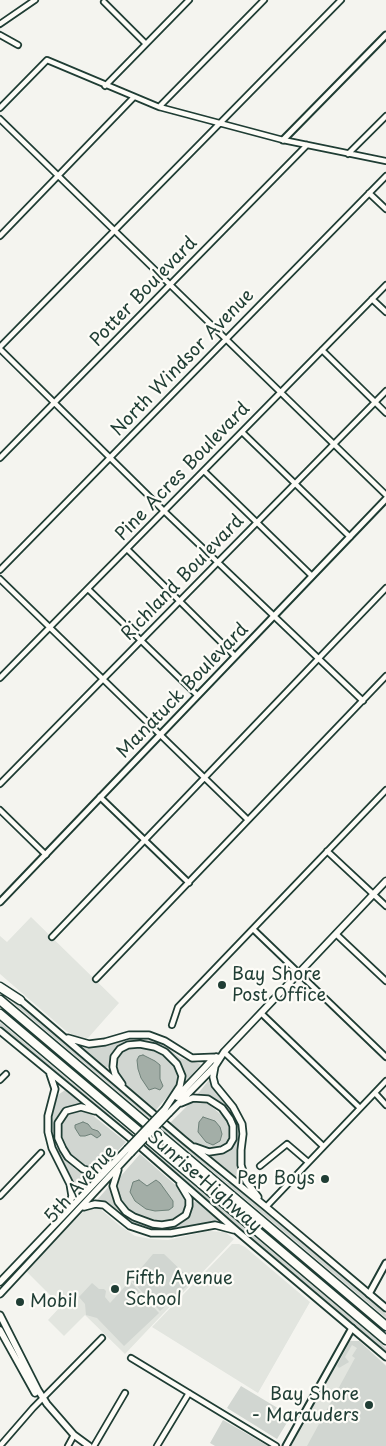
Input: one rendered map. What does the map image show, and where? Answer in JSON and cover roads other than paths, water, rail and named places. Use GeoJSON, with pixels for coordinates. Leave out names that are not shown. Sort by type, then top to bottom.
{"type":"FeatureCollection","features":[{"type":"Feature","properties":{"kind":"highway"},"geometry":{"type":"LineString","coordinates":[[0,987],[20,1000]]}},
{"type":"Feature","properties":{"kind":"highway","name":"Sunrise Highway"},"geometry":{"type":"LineString","coordinates":[[0,1000],[386,1326]]}},
{"type":"Feature","properties":{"kind":"highway","name":"Sunrise Highway"},"geometry":{"type":"LineString","coordinates":[[0,1014],[386,1340]]}},
{"type":"Feature","properties":{"kind":"main road","name":"5th Avenue"},"geometry":{"type":"LineString","coordinates":[[167,1111],[177,1104],[215,1066],[224,1052],[386,881]]}},
{"type":"Feature","properties":{"kind":"main road","name":"Sunrise Highway"},"geometry":{"type":"LineString","coordinates":[[0,983],[129,1094],[386,1308]]}},
{"type":"Feature","properties":{"kind":"main road","name":"Sunrise Highway"},"geometry":{"type":"LineString","coordinates":[[0,1031],[173,1174],[238,1232],[386,1357]]}},
{"type":"Feature","properties":{"kind":"main road"},"geometry":{"type":"LineString","coordinates":[[64,1037],[89,1044],[105,1042],[129,1035],[149,1035],[165,1041],[192,1058],[217,1057]]}},
{"type":"Feature","properties":{"kind":"main road"},"geometry":{"type":"LineString","coordinates":[[129,1094],[113,1070],[113,1060],[116,1054],[122,1047],[132,1044],[145,1044],[155,1047],[172,1058],[179,1067],[182,1076],[179,1088],[167,1111]]}},
{"type":"Feature","properties":{"kind":"main road","name":"5th Avenue"},"geometry":{"type":"LineString","coordinates":[[0,1294],[82,1207],[119,1162],[210,1062],[224,1052]]}},
{"type":"Feature","properties":{"kind":"main road"},"geometry":{"type":"LineString","coordinates":[[215,1066],[213,1076],[216,1088],[233,1107],[242,1124],[243,1134],[240,1162],[244,1177],[266,1207]]}},
{"type":"Feature","properties":{"kind":"main road"},"geometry":{"type":"LineString","coordinates":[[48,1072],[55,1088],[48,1116],[49,1137],[72,1192],[66,1214]]}},
{"type":"Feature","properties":{"kind":"main road"},"geometry":{"type":"LineString","coordinates":[[177,1104],[193,1098],[208,1099],[225,1112],[232,1122],[234,1129],[234,1136],[230,1144],[218,1152],[206,1152],[184,1140]]}},
{"type":"Feature","properties":{"kind":"main road"},"geometry":{"type":"LineString","coordinates":[[99,1113],[81,1107],[74,1107],[66,1111],[58,1123],[59,1142],[72,1161],[89,1172],[98,1171],[119,1162]]}},
{"type":"Feature","properties":{"kind":"main road","name":"5th Avenue"},"geometry":{"type":"LineString","coordinates":[[0,1282],[119,1162]]}},
{"type":"Feature","properties":{"kind":"main road"},"geometry":{"type":"LineString","coordinates":[[119,1162],[113,1182],[116,1199],[138,1220],[153,1224],[174,1223],[182,1219],[187,1212],[188,1196],[173,1174]]}},
{"type":"Feature","properties":{"kind":"main road"},"geometry":{"type":"LineString","coordinates":[[82,1207],[95,1204],[104,1205],[130,1226],[151,1233],[171,1233],[215,1225],[238,1232]]}},
{"type":"Feature","properties":{"kind":"main road"},"geometry":{"type":"LineString","coordinates":[[0,1316],[23,1368]]}},
{"type":"Feature","properties":{"kind":"main road"},"geometry":{"type":"LineString","coordinates":[[0,1330],[42,1400],[60,1425],[84,1446]]}},
{"type":"Feature","properties":{"kind":"main road"},"geometry":{"type":"LineString","coordinates":[[73,1436],[89,1446]]}},
{"type":"Feature","properties":{"kind":"street"},"geometry":{"type":"LineString","coordinates":[[0,24],[35,0]]}},
{"type":"Feature","properties":{"kind":"street"},"geometry":{"type":"LineString","coordinates":[[105,86],[187,2],[181,0]]}},
{"type":"Feature","properties":{"kind":"street"},"geometry":{"type":"LineString","coordinates":[[159,108],[264,0]]}},
{"type":"Feature","properties":{"kind":"street"},"geometry":{"type":"LineString","coordinates":[[341,0],[0,348],[164,511],[363,701]]}},
{"type":"Feature","properties":{"kind":"street"},"geometry":{"type":"LineString","coordinates":[[104,2],[146,44]]}},
{"type":"Feature","properties":{"kind":"street"},"geometry":{"type":"LineString","coordinates":[[0,35],[18,45]]}},
{"type":"Feature","properties":{"kind":"street"},"geometry":{"type":"LineString","coordinates":[[283,140],[386,35]]}},
{"type":"Feature","properties":{"kind":"street"},"geometry":{"type":"LineString","coordinates":[[0,108],[47,60],[159,108],[283,140],[386,161]]}},
{"type":"Feature","properties":{"kind":"street"},"geometry":{"type":"LineString","coordinates":[[0,236],[134,97]]}},
{"type":"Feature","properties":{"kind":"street"},"geometry":{"type":"LineString","coordinates":[[348,154],[386,116]]}},
{"type":"Feature","properties":{"kind":"street"},"geometry":{"type":"LineString","coordinates":[[0,119],[227,338],[386,495]]}},
{"type":"Feature","properties":{"kind":"street","name":"Potter Boulevard"},"geometry":{"type":"LineString","coordinates":[[0,458],[307,145]]}},
{"type":"Feature","properties":{"kind":"street","name":"North Windsor Avenue"},"geometry":{"type":"LineString","coordinates":[[0,570],[386,176]]}},
{"type":"Feature","properties":{"kind":"street"},"geometry":{"type":"LineString","coordinates":[[369,193],[386,209]]}},
{"type":"Feature","properties":{"kind":"street","name":"Pine Acres Boulevard"},"geometry":{"type":"LineString","coordinates":[[0,678],[386,285]]}},
{"type":"Feature","properties":{"kind":"street"},"geometry":{"type":"LineString","coordinates":[[372,299],[386,312]]}},
{"type":"Feature","properties":{"kind":"street"},"geometry":{"type":"LineString","coordinates":[[322,350],[386,413]]}},
{"type":"Feature","properties":{"kind":"street","name":"Richland Boulevard"},"geometry":{"type":"LineString","coordinates":[[0,784],[386,391]]}},
{"type":"Feature","properties":{"kind":"street"},"geometry":{"type":"LineString","coordinates":[[242,432],[350,537]]}},
{"type":"Feature","properties":{"kind":"street"},"geometry":{"type":"LineString","coordinates":[[204,471],[312,576]]}},
{"type":"Feature","properties":{"kind":"street","name":"Manatuck Boulevard"},"geometry":{"type":"LineString","coordinates":[[0,902],[386,499]]}},
{"type":"Feature","properties":{"kind":"street"},"geometry":{"type":"LineString","coordinates":[[127,549],[235,656]]}},
{"type":"Feature","properties":{"kind":"street"},"geometry":{"type":"LineString","coordinates":[[0,579],[248,820]]}},
{"type":"Feature","properties":{"kind":"street"},"geometry":{"type":"LineString","coordinates":[[52,937],[386,588]]}},
{"type":"Feature","properties":{"kind":"street"},"geometry":{"type":"LineString","coordinates":[[88,589],[198,695]]}},
{"type":"Feature","properties":{"kind":"street"},"geometry":{"type":"LineString","coordinates":[[96,979],[386,676]]}},
{"type":"Feature","properties":{"kind":"street"},"geometry":{"type":"LineString","coordinates":[[172,1025],[178,1007],[386,790]]}},
{"type":"Feature","properties":{"kind":"street"},"geometry":{"type":"LineString","coordinates":[[100,797],[189,883]]}},
{"type":"Feature","properties":{"kind":"street"},"geometry":{"type":"LineString","coordinates":[[0,810],[46,855]]}},
{"type":"Feature","properties":{"kind":"street"},"geometry":{"type":"LineString","coordinates":[[328,851],[386,906]]}},
{"type":"Feature","properties":{"kind":"street"},"geometry":{"type":"LineString","coordinates":[[253,929],[386,1057]]}},
{"type":"Feature","properties":{"kind":"street"},"geometry":{"type":"LineString","coordinates":[[336,934],[386,982]]}},
{"type":"Feature","properties":{"kind":"street"},"geometry":{"type":"LineString","coordinates":[[261,1013],[360,1108]]}},
{"type":"Feature","properties":{"kind":"street"},"geometry":{"type":"LineString","coordinates":[[224,1052],[323,1146]]}},
{"type":"Feature","properties":{"kind":"street"},"geometry":{"type":"LineString","coordinates":[[0,1080],[6,1074]]}},
{"type":"Feature","properties":{"kind":"street"},"geometry":{"type":"LineString","coordinates":[[266,1207],[386,1081]]}},
{"type":"Feature","properties":{"kind":"street"},"geometry":{"type":"LineString","coordinates":[[375,1093],[386,1105]]}},
{"type":"Feature","properties":{"kind":"street"},"geometry":{"type":"LineString","coordinates":[[260,1166],[287,1144],[308,1162]]}},
{"type":"Feature","properties":{"kind":"street"},"geometry":{"type":"LineString","coordinates":[[0,1196],[41,1153]]}},
{"type":"Feature","properties":{"kind":"street"},"geometry":{"type":"LineString","coordinates":[[369,1294],[386,1263]]}},
{"type":"Feature","properties":{"kind":"street"},"geometry":{"type":"LineString","coordinates":[[286,1446],[352,1328]]}},
{"type":"Feature","properties":{"kind":"street"},"geometry":{"type":"LineString","coordinates":[[0,1446],[102,1338]]}},
{"type":"Feature","properties":{"kind":"street"},"geometry":{"type":"LineString","coordinates":[[131,1358],[276,1446]]}},
{"type":"Feature","properties":{"kind":"street"},"geometry":{"type":"LineString","coordinates":[[94,1446],[125,1393]]}},
{"type":"Feature","properties":{"kind":"street"},"geometry":{"type":"LineString","coordinates":[[157,1446],[189,1393]]}},
{"type":"Feature","properties":{"kind":"street"},"geometry":{"type":"LineString","coordinates":[[68,1446],[73,1436]]}},
{"type":"Feature","properties":{"kind":"place","name":"Bay Shore Post Office"},"geometry":{"type":"Point","coordinates":[222,985]}},
{"type":"Feature","properties":{"kind":"place","name":"Pep Boys"},"geometry":{"type":"Point","coordinates":[325,1179]}},
{"type":"Feature","properties":{"kind":"place","name":"Fifth Avenue School"},"geometry":{"type":"Point","coordinates":[115,1289]}},
{"type":"Feature","properties":{"kind":"place","name":"Mobil"},"geometry":{"type":"Point","coordinates":[20,1302]}},
{"type":"Feature","properties":{"kind":"place","name":"Bay Shore - Marauders"},"geometry":{"type":"Point","coordinates":[369,1405]}}]}
